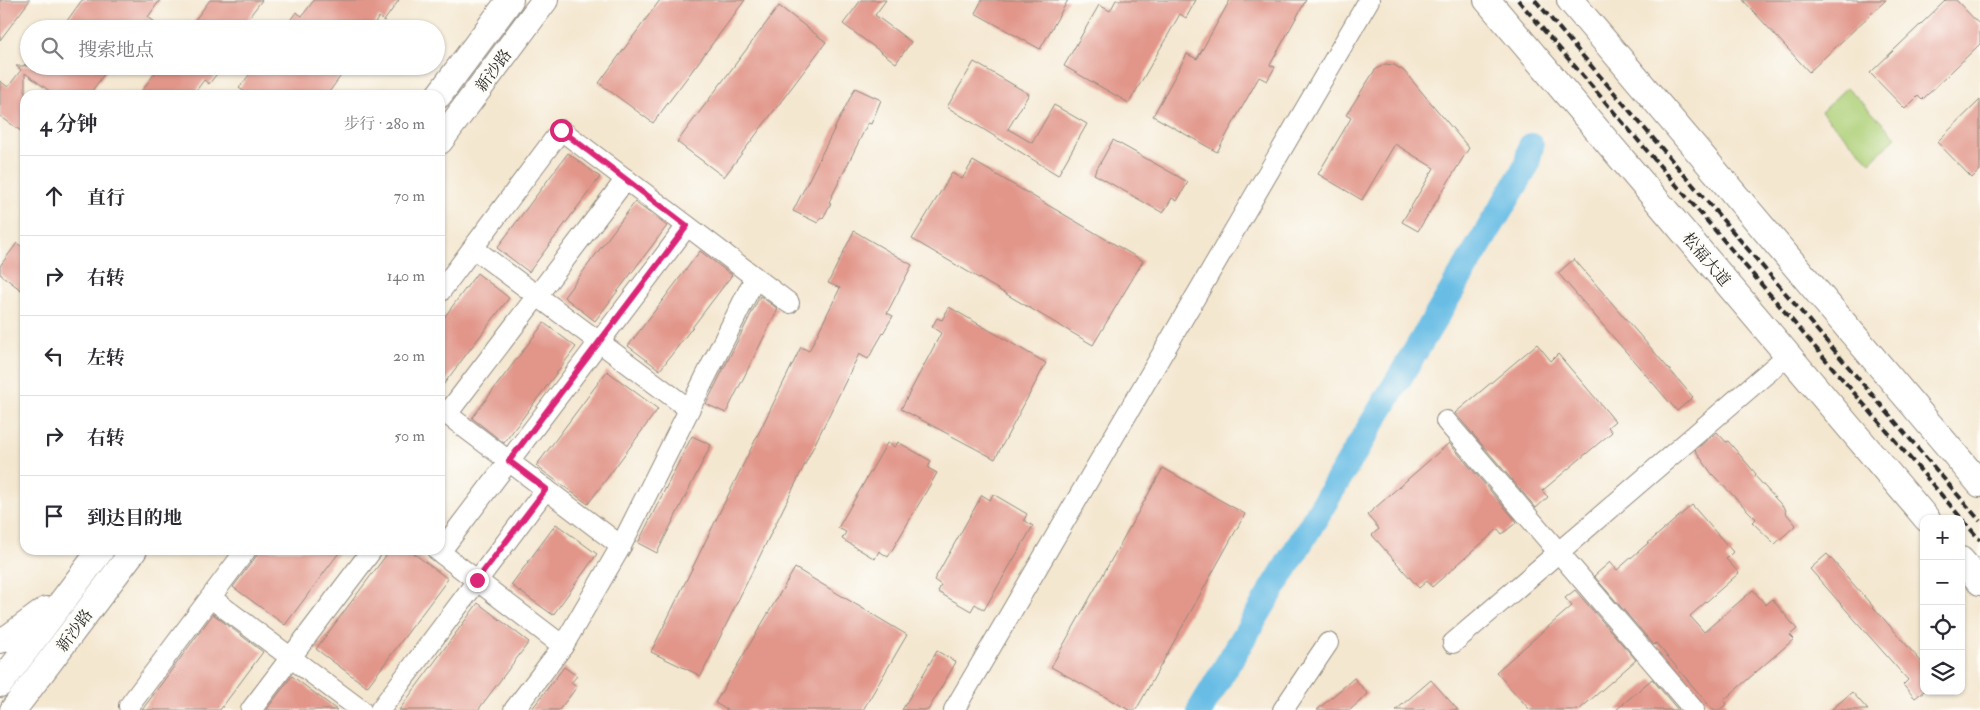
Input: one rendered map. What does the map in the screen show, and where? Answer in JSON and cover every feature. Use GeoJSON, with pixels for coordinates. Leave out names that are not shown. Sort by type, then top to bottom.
{"type":"FeatureCollection","features":[{"type":"Feature","properties":{"kind":"main road","name":"新沙路"},"geometry":{"type":"LineString","coordinates":[[443,90],[510,0]]}},
{"type":"Feature","properties":{"kind":"main road","name":"新沙路"},"geometry":{"type":"LineString","coordinates":[[445,134],[545,0]]}},
{"type":"Feature","properties":{"kind":"main road","name":"松福大道"},"geometry":{"type":"LineString","coordinates":[[1487,0],[1923,515]]}},
{"type":"Feature","properties":{"kind":"main road"},"geometry":{"type":"LineString","coordinates":[[1570,0],[1977,475]]}},
{"type":"Feature","properties":{"kind":"main road","name":"新沙路"},"geometry":{"type":"LineString","coordinates":[[0,684],[97,555]]}},
{"type":"Feature","properties":{"kind":"main road","name":"新沙路"},"geometry":{"type":"LineString","coordinates":[[13,710],[130,555]]}},
{"type":"Feature","properties":{"kind":"main road"},"geometry":{"type":"LineString","coordinates":[[1965,565],[1980,582]]}},
{"type":"Feature","properties":{"kind":"main road"},"geometry":{"type":"LineString","coordinates":[[0,640],[8,638],[70,591]]}},
{"type":"Feature","properties":{"kind":"main road"},"geometry":{"type":"LineString","coordinates":[[29,710],[46,666]]}},
{"type":"Feature","properties":{"kind":"street"},"geometry":{"type":"LineString","coordinates":[[954,710],[1368,0]]}},
{"type":"Feature","properties":{"kind":"street"},"geometry":{"type":"LineString","coordinates":[[445,285],[561,130],[789,303]]}},
{"type":"Feature","properties":{"kind":"street"},"geometry":{"type":"LineString","coordinates":[[445,410],[537,296],[626,179]]}},
{"type":"Feature","properties":{"kind":"street"},"geometry":{"type":"LineString","coordinates":[[445,543],[687,226]]}},
{"type":"Feature","properties":{"kind":"street"},"geometry":{"type":"LineString","coordinates":[[473,248],[689,409]]}},
{"type":"Feature","properties":{"kind":"street"},"geometry":{"type":"LineString","coordinates":[[514,710],[563,646],[621,546],[755,278]]}},
{"type":"Feature","properties":{"kind":"street"},"geometry":{"type":"LineString","coordinates":[[1453,644],[1788,355]]}},
{"type":"Feature","properties":{"kind":"street"},"geometry":{"type":"LineString","coordinates":[[445,412],[621,546]]}},
{"type":"Feature","properties":{"kind":"street"},"geometry":{"type":"LineString","coordinates":[[1446,421],[1694,710]]}},
{"type":"Feature","properties":{"kind":"street"},"geometry":{"type":"LineString","coordinates":[[380,710],[546,489]]}},
{"type":"Feature","properties":{"kind":"street"},"geometry":{"type":"LineString","coordinates":[[130,710],[129,706],[242,555]]}},
{"type":"Feature","properties":{"kind":"street"},"geometry":{"type":"LineString","coordinates":[[251,710],[368,555]]}},
{"type":"Feature","properties":{"kind":"street"},"geometry":{"type":"LineString","coordinates":[[444,555],[563,646]]}},
{"type":"Feature","properties":{"kind":"street"},"geometry":{"type":"LineString","coordinates":[[210,598],[361,710]]}},
{"type":"Feature","properties":{"kind":"street"},"geometry":{"type":"LineString","coordinates":[[1283,710],[1328,643]]}},
{"type":"Feature","properties":{"kind":"green space"},"geometry":{"type":"Polygon","coordinates":[[[1847,87],[1896,137],[1870,162],[1821,112],[1847,87]]]}},
{"type":"Feature","properties":{"kind":"building"},"geometry":{"type":"Polygon","coordinates":[[[0,0],[30,0],[0,40],[0,0]]]}},
{"type":"Feature","properties":{"kind":"building"},"geometry":{"type":"Polygon","coordinates":[[[82,0],[160,0],[148,17],[152,20],[68,20],[82,0]]]}},
{"type":"Feature","properties":{"kind":"building"},"geometry":{"type":"Polygon","coordinates":[[[210,0],[262,0],[247,20],[195,20],[210,0]]]}},
{"type":"Feature","properties":{"kind":"building"},"geometry":{"type":"Polygon","coordinates":[[[314,0],[399,0],[385,20],[379,17],[377,20],[290,20],[296,12],[302,16],[314,0]]]}},
{"type":"Feature","properties":{"kind":"building"},"geometry":{"type":"Polygon","coordinates":[[[660,0],[745,0],[653,123],[599,83],[660,0]]]}},
{"type":"Feature","properties":{"kind":"building"},"geometry":{"type":"Polygon","coordinates":[[[861,0],[886,0],[875,15],[911,42],[896,63],[843,24],[861,0]]]}},
{"type":"Feature","properties":{"kind":"building"},"geometry":{"type":"Polygon","coordinates":[[[982,0],[1068,0],[1040,49],[975,13],[982,0]]]}},
{"type":"Feature","properties":{"kind":"building"},"geometry":{"type":"Polygon","coordinates":[[[1116,0],[1196,0],[1186,18],[1180,14],[1129,103],[1064,66],[1099,5],[1110,11],[1116,0]]]}},
{"type":"Feature","properties":{"kind":"building"},"geometry":{"type":"Polygon","coordinates":[[[1230,0],[1306,0],[1270,65],[1275,67],[1267,81],[1259,77],[1217,152],[1153,116],[1187,54],[1197,59],[1230,0]]]}},
{"type":"Feature","properties":{"kind":"building"},"geometry":{"type":"Polygon","coordinates":[[[1743,0],[1886,0],[1809,72],[1743,0]]]}},
{"type":"Feature","properties":{"kind":"building"},"geometry":{"type":"Polygon","coordinates":[[[1946,0],[1956,0],[1980,25],[1980,44],[1922,100],[1918,96],[1905,109],[1870,73],[1946,0]]]}},
{"type":"Feature","properties":{"kind":"building"},"geometry":{"type":"Polygon","coordinates":[[[779,6],[826,42],[724,177],[677,142],[779,6]]]}},
{"type":"Feature","properties":{"kind":"building"},"geometry":{"type":"Polygon","coordinates":[[[974,62],[1029,94],[1008,129],[1032,143],[1054,105],[1087,124],[1058,175],[947,107],[974,62]]]}},
{"type":"Feature","properties":{"kind":"building"},"geometry":{"type":"Polygon","coordinates":[[[1385,64],[1394,65],[1404,71],[1469,148],[1418,231],[1402,222],[1434,168],[1395,144],[1362,200],[1318,174],[1351,118],[1346,115],[1375,70],[1385,64]]]}},
{"type":"Feature","properties":{"kind":"building"},"geometry":{"type":"Polygon","coordinates":[[[20,71],[20,75],[25,75],[25,90],[20,90],[20,130],[0,116],[0,81],[8,87],[20,71]]]}},
{"type":"Feature","properties":{"kind":"building"},"geometry":{"type":"Polygon","coordinates":[[[28,75],[103,75],[93,90],[48,90],[28,75]]]}},
{"type":"Feature","properties":{"kind":"building"},"geometry":{"type":"Polygon","coordinates":[[[153,75],[216,75],[209,84],[204,80],[197,90],[143,90],[153,75]]]}},
{"type":"Feature","properties":{"kind":"building"},"geometry":{"type":"Polygon","coordinates":[[[249,75],[341,75],[331,90],[242,90],[239,88],[249,75]]]}},
{"type":"Feature","properties":{"kind":"building"},"geometry":{"type":"Polygon","coordinates":[[[855,88],[881,100],[871,124],[868,123],[829,202],[831,203],[818,223],[793,211],[855,88]]]}},
{"type":"Feature","properties":{"kind":"building"},"geometry":{"type":"Polygon","coordinates":[[[1980,100],[1980,170],[1972,178],[1937,142],[1980,100]]]}},
{"type":"Feature","properties":{"kind":"building"},"geometry":{"type":"Polygon","coordinates":[[[1113,140],[1188,182],[1177,201],[1172,198],[1163,213],[1094,174],[1113,140]]]}},
{"type":"Feature","properties":{"kind":"building"},"geometry":{"type":"Polygon","coordinates":[[[568,153],[600,177],[529,272],[497,248],[568,153]]]}},
{"type":"Feature","properties":{"kind":"building"},"geometry":{"type":"Polygon","coordinates":[[[973,161],[1143,261],[1093,345],[912,239],[952,173],[962,179],[973,161]]]}},
{"type":"Feature","properties":{"kind":"building"},"geometry":{"type":"Polygon","coordinates":[[[635,202],[667,226],[595,321],[564,297],[635,202]]]}},
{"type":"Feature","properties":{"kind":"building"},"geometry":{"type":"Polygon","coordinates":[[[854,231],[912,265],[887,313],[893,316],[868,359],[859,354],[701,676],[651,652],[801,347],[809,351],[840,288],[828,283],[854,231]]]}},
{"type":"Feature","properties":{"kind":"building"},"geometry":{"type":"Polygon","coordinates":[[[17,243],[20,245],[20,289],[0,274],[0,266],[17,243]]]}},
{"type":"Feature","properties":{"kind":"building"},"geometry":{"type":"Polygon","coordinates":[[[700,251],[732,275],[660,370],[628,346],[700,251]]]}},
{"type":"Feature","properties":{"kind":"building"},"geometry":{"type":"Polygon","coordinates":[[[1574,259],[1693,397],[1677,411],[1558,273],[1574,259]]]}},
{"type":"Feature","properties":{"kind":"building"},"geometry":{"type":"Polygon","coordinates":[[[477,273],[509,298],[445,382],[445,316],[477,273]]]}},
{"type":"Feature","properties":{"kind":"building"},"geometry":{"type":"Polygon","coordinates":[[[760,296],[778,309],[726,413],[706,404],[760,296]]]}},
{"type":"Feature","properties":{"kind":"building"},"geometry":{"type":"Polygon","coordinates":[[[949,307],[1046,363],[995,459],[901,409],[941,333],[932,327],[937,318],[942,320],[949,307]]]}},
{"type":"Feature","properties":{"kind":"building"},"geometry":{"type":"Polygon","coordinates":[[[544,323],[576,347],[504,443],[472,418],[544,323]]]}},
{"type":"Feature","properties":{"kind":"building"},"geometry":{"type":"Polygon","coordinates":[[[1537,344],[1551,361],[1558,354],[1615,421],[1608,427],[1612,432],[1542,491],[1548,497],[1536,508],[1455,413],[1537,344]]]}},
{"type":"Feature","properties":{"kind":"building"},"geometry":{"type":"Polygon","coordinates":[[[607,371],[658,409],[588,504],[536,466],[607,371]]]}},
{"type":"Feature","properties":{"kind":"building"},"geometry":{"type":"Polygon","coordinates":[[[1717,432],[1726,442],[1728,441],[1756,474],[1755,476],[1786,510],[1785,512],[1796,525],[1775,544],[1752,522],[1756,519],[1712,474],[1695,450],[1717,432]]]}},
{"type":"Feature","properties":{"kind":"building"},"geometry":{"type":"Polygon","coordinates":[[[692,436],[711,445],[657,553],[638,543],[692,436]]]}},
{"type":"Feature","properties":{"kind":"building"},"geometry":{"type":"Polygon","coordinates":[[[898,442],[931,461],[928,468],[937,473],[888,557],[879,551],[875,559],[842,539],[846,532],[838,528],[887,443],[895,447],[898,442]]]}},
{"type":"Feature","properties":{"kind":"building"},"geometry":{"type":"Polygon","coordinates":[[[1449,443],[1517,522],[1502,534],[1498,529],[1432,587],[1427,581],[1419,588],[1372,535],[1379,529],[1367,515],[1449,443]]]}},
{"type":"Feature","properties":{"kind":"building"},"geometry":{"type":"Polygon","coordinates":[[[1163,468],[1245,514],[1136,710],[1129,710],[1051,667],[1163,468]]]}},
{"type":"Feature","properties":{"kind":"building"},"geometry":{"type":"Polygon","coordinates":[[[993,494],[1027,514],[1024,520],[1033,526],[984,610],[975,604],[971,611],[938,592],[941,585],[934,580],[982,495],[990,500],[993,494]]]}},
{"type":"Feature","properties":{"kind":"building"},"geometry":{"type":"Polygon","coordinates":[[[1692,505],[1733,552],[1726,559],[1739,573],[1690,616],[1704,632],[1753,590],[1766,605],[1772,599],[1797,629],[1790,635],[1794,639],[1724,700],[1727,704],[1719,710],[1713,710],[1656,643],[1654,645],[1594,576],[1610,562],[1617,570],[1692,505]]]}},
{"type":"Feature","properties":{"kind":"building"},"geometry":{"type":"Polygon","coordinates":[[[556,524],[597,554],[553,615],[511,585],[556,524]]]}},
{"type":"Feature","properties":{"kind":"building"},"geometry":{"type":"Polygon","coordinates":[[[1827,554],[1920,660],[1920,694],[1915,698],[1903,685],[1908,680],[1810,569],[1827,554]]]}},
{"type":"Feature","properties":{"kind":"building"},"geometry":{"type":"Polygon","coordinates":[[[257,555],[337,555],[285,625],[233,587],[257,555]]]}},
{"type":"Feature","properties":{"kind":"building"},"geometry":{"type":"Polygon","coordinates":[[[386,555],[416,555],[448,579],[367,687],[316,649],[386,555]]]}},
{"type":"Feature","properties":{"kind":"building"},"geometry":{"type":"Polygon","coordinates":[[[795,568],[907,635],[863,710],[727,710],[715,703],[795,568]]]}},
{"type":"Feature","properties":{"kind":"building"},"geometry":{"type":"Polygon","coordinates":[[[1575,590],[1636,660],[1579,710],[1530,710],[1496,672],[1572,606],[1565,598],[1575,590]]]}},
{"type":"Feature","properties":{"kind":"building"},"geometry":{"type":"Polygon","coordinates":[[[478,603],[529,642],[478,710],[399,710],[478,603]]]}},
{"type":"Feature","properties":{"kind":"building"},"geometry":{"type":"Polygon","coordinates":[[[213,614],[263,652],[220,710],[142,710],[213,614]]]}},
{"type":"Feature","properties":{"kind":"building"},"geometry":{"type":"Polygon","coordinates":[[[937,651],[956,662],[928,710],[902,710],[937,651]]]}},
{"type":"Feature","properties":{"kind":"building"},"geometry":{"type":"Polygon","coordinates":[[[564,667],[577,676],[571,683],[577,687],[559,710],[531,710],[564,667]]]}},
{"type":"Feature","properties":{"kind":"building"},"geometry":{"type":"Polygon","coordinates":[[[292,676],[337,710],[266,710],[292,676]]]}},
{"type":"Feature","properties":{"kind":"building"},"geometry":{"type":"Polygon","coordinates":[[[1354,678],[1368,694],[1350,710],[1317,710],[1354,678]]]}},
{"type":"Feature","properties":{"kind":"building"},"geometry":{"type":"Polygon","coordinates":[[[1652,679],[1678,710],[1616,710],[1652,679]]]}},
{"type":"Feature","properties":{"kind":"building"},"geometry":{"type":"Polygon","coordinates":[[[1431,680],[1458,710],[1396,710],[1431,680]]]}},
{"type":"Feature","properties":{"kind":"building"},"geometry":{"type":"Polygon","coordinates":[[[1852,692],[1868,710],[1831,710],[1852,692]]]}},
{"type":"Feature","properties":{"kind":"waterway"},"geometry":{"type":"LineString","coordinates":[[1200,710],[1526,167],[1531,146]]}},
{"type":"Feature","properties":{"kind":"railway"},"geometry":{"type":"LineString","coordinates":[[1518,0],[1980,540]]}},
{"type":"Feature","properties":{"kind":"railway"},"geometry":{"type":"LineString","coordinates":[[1535,0],[1980,521]]}},
{"type":"Feature","properties":{"kind":"route"},"geometry":{"type":"LineString","coordinates":[[477,580],[546,489],[509,461],[687,226],[561,130]]}}]}
